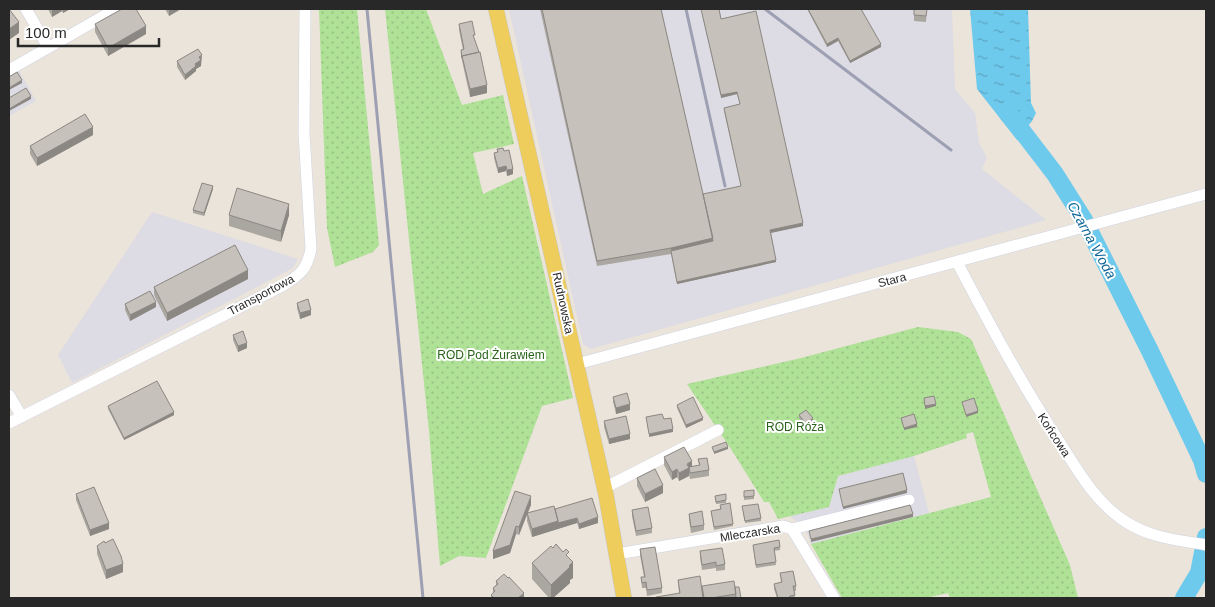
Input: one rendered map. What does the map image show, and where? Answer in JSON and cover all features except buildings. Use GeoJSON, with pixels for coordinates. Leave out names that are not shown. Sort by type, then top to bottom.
{"type":"FeatureCollection","features":[{"type":"Feature","properties":{"kind":"main road","name":"Rudnowska"},"geometry":{"type":"LineString","coordinates":[[496,9],[604,486],[618,554],[624,598]]}},
{"type":"Feature","properties":{"kind":"street"},"geometry":{"type":"LineString","coordinates":[[26,9],[48,48]]}},
{"type":"Feature","properties":{"kind":"street"},"geometry":{"type":"LineString","coordinates":[[9,70],[116,9]]}},
{"type":"Feature","properties":{"kind":"street","name":"Transportowa"},"geometry":{"type":"LineString","coordinates":[[9,423],[284,284],[304,270],[309,262],[311,249],[304,133],[305,9]]}},
{"type":"Feature","properties":{"kind":"street","name":"Stara"},"geometry":{"type":"LineString","coordinates":[[577,364],[1206,194]]}},
{"type":"Feature","properties":{"kind":"street","name":"Końcowa"},"geometry":{"type":"LineString","coordinates":[[957,262],[1037,408],[1084,480],[1103,504],[1126,522],[1148,534],[1206,545]]}},
{"type":"Feature","properties":{"kind":"street"},"geometry":{"type":"LineString","coordinates":[[10,397],[22,417]]}},
{"type":"Feature","properties":{"kind":"street"},"geometry":{"type":"LineString","coordinates":[[604,486],[610,485],[718,430]]}},
{"type":"Feature","properties":{"kind":"street","name":"Mleczarska"},"geometry":{"type":"LineString","coordinates":[[618,554],[783,526],[792,529],[909,500]]}},
{"type":"Feature","properties":{"kind":"street"},"geometry":{"type":"LineString","coordinates":[[792,529],[834,598]]}},
{"type":"Feature","properties":{"kind":"shaded area"},"geometry":{"type":"Polygon","coordinates":[[[509,9],[952,9],[955,89],[975,113],[979,143],[987,158],[982,169],[1046,220],[591,349],[583,344],[509,9]]]}},
{"type":"Feature","properties":{"kind":"shaded area"},"geometry":{"type":"Polygon","coordinates":[[[19,70],[36,101],[9,116],[9,76],[19,70]]]}},
{"type":"Feature","properties":{"kind":"shaded area"},"geometry":{"type":"Polygon","coordinates":[[[152,212],[298,259],[293,268],[72,383],[58,355],[152,212]]]}},
{"type":"Feature","properties":{"kind":"shaded area"},"geometry":{"type":"Polygon","coordinates":[[[914,456],[929,513],[811,544],[805,528],[790,516],[829,507],[838,476],[914,456]]]}},
{"type":"Feature","properties":{"kind":"green space"},"geometry":{"type":"Polygon","coordinates":[[[319,9],[357,9],[379,245],[373,252],[335,267],[327,228],[319,9]]]}},
{"type":"Feature","properties":{"kind":"green space","name":"ROD Pod Żurawiem"},"geometry":{"type":"Polygon","coordinates":[[[385,9],[426,9],[462,105],[503,95],[514,144],[473,153],[483,194],[522,176],[573,398],[542,406],[486,558],[459,556],[440,566],[429,431],[385,9]]]}},
{"type":"Feature","properties":{"kind":"green space","name":"ROD Róża"},"geometry":{"type":"Polygon","coordinates":[[[918,327],[958,332],[971,339],[1070,565],[1078,598],[950,598],[948,593],[926,598],[842,598],[811,544],[991,497],[973,432],[966,434],[967,438],[914,456],[838,476],[829,507],[778,519],[769,502],[764,502],[687,384],[801,358],[918,327]]]}},
{"type":"Feature","properties":{"kind":"water"},"geometry":{"type":"Polygon","coordinates":[[[970,9],[1028,9],[1031,103],[1036,113],[1017,140],[977,89],[970,9]]]}},
{"type":"Feature","properties":{"kind":"waterway","name":"Czarna Woda"},"geometry":{"type":"LineString","coordinates":[[1009,114],[1055,174],[1084,220],[1150,351],[1202,460],[1206,474]]}},
{"type":"Feature","properties":{"kind":"waterway","name":"Czarna Woda"},"geometry":{"type":"LineString","coordinates":[[1184,598],[1199,573],[1206,537]]}},
{"type":"Feature","properties":{"kind":"railway"},"geometry":{"type":"LineString","coordinates":[[367,9],[423,598]]}},
{"type":"Feature","properties":{"kind":"railway"},"geometry":{"type":"LineString","coordinates":[[686,9],[725,186]]}},
{"type":"Feature","properties":{"kind":"railway"},"geometry":{"type":"LineString","coordinates":[[765,9],[951,150]]}}]}
